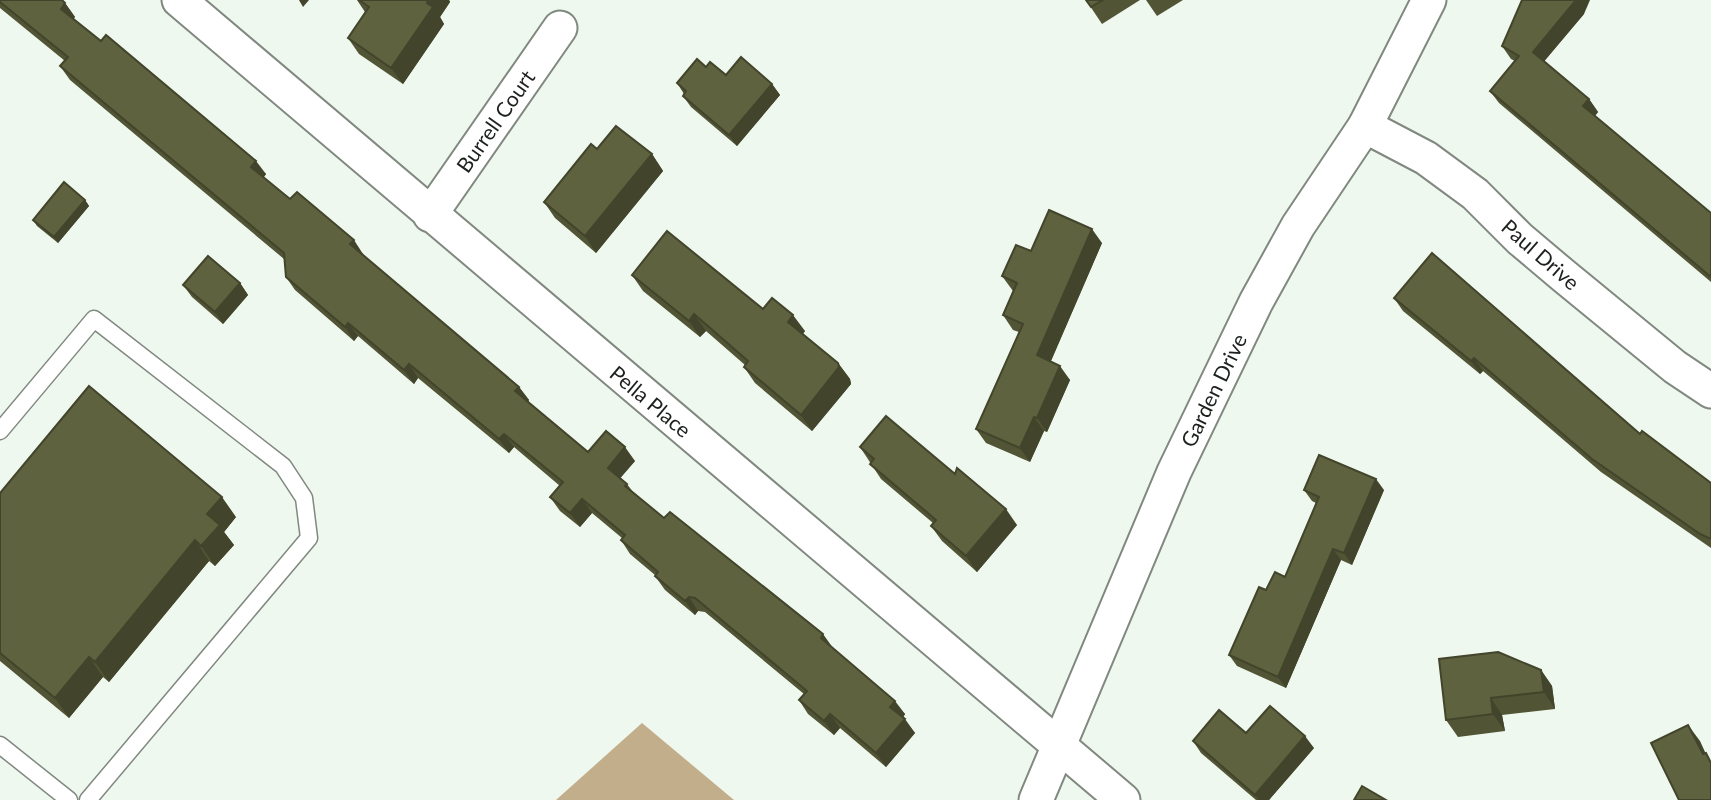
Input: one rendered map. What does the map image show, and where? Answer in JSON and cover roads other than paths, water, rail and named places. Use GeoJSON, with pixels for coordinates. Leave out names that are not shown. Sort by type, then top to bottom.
{"type":"FeatureCollection","features":[{"type":"Feature","properties":{"kind":"street","name":"Pella Place"},"geometry":{"type":"LineString","coordinates":[[179,0],[1123,800]]}},
{"type":"Feature","properties":{"kind":"street","name":"Garden Drive"},"geometry":{"type":"LineString","coordinates":[[1036,800],[1174,472],[1256,302],[1298,226],[1365,127],[1429,0]]}},
{"type":"Feature","properties":{"kind":"street","name":"Burrell Court"},"geometry":{"type":"LineString","coordinates":[[430,215],[560,28]]}},
{"type":"Feature","properties":{"kind":"street","name":"Paul Drive"},"geometry":{"type":"LineString","coordinates":[[1365,127],[1426,158],[1475,194],[1520,239],[1564,276],[1675,367],[1711,391]]}},
{"type":"Feature","properties":{"kind":"lane"},"geometry":{"type":"LineString","coordinates":[[0,431],[94,319],[284,466],[304,498],[309,537],[88,800]]}},
{"type":"Feature","properties":{"kind":"lane"},"geometry":{"type":"LineString","coordinates":[[0,745],[69,800]]}}]}
